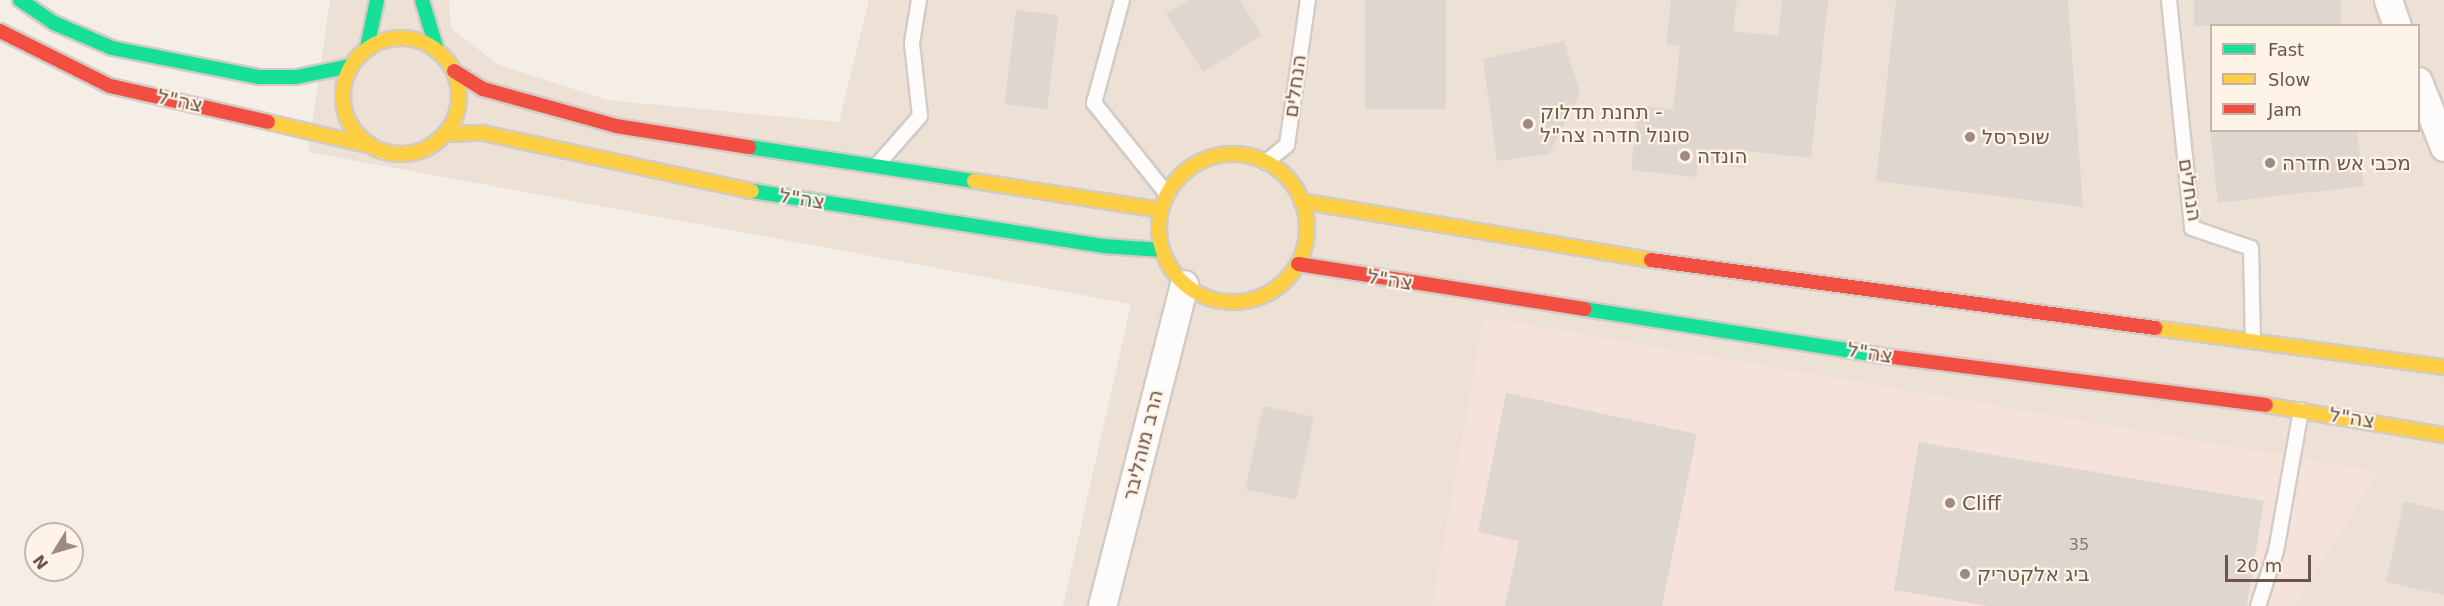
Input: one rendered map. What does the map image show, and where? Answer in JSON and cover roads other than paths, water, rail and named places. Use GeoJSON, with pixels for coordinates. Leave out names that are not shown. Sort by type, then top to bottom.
{"type":"FeatureCollection","features":[{"type":"Feature","properties":{"kind":"main road","name":"צה\"ל"},"geometry":{"type":"LineString","coordinates":[[20,0],[54,23],[112,48],[258,77],[296,77],[350,66]]}},
{"type":"Feature","properties":{"kind":"main road"},"geometry":{"type":"LineString","coordinates":[[367,48],[377,0]]}},
{"type":"Feature","properties":{"kind":"main road"},"geometry":{"type":"LineString","coordinates":[[422,0],[436,50],[454,71],[483,89],[574,117],[875,167],[1161,210]]}},
{"type":"Feature","properties":{"kind":"main road","name":"צה\"ל"},"geometry":{"type":"LineString","coordinates":[[0,31],[110,86],[370,146]]}},
{"type":"Feature","properties":{"kind":"main road"},"geometry":{"type":"LineString","coordinates":[[436,50],[402,38],[367,48],[350,66],[342,100],[347,118],[370,146],[404,154],[421,151],[445,134],[458,108],[454,71]]}},
{"type":"Feature","properties":{"kind":"main road","name":"צה\"ל"},"geometry":{"type":"LineString","coordinates":[[445,134],[483,133],[696,183],[1103,246],[1162,250]]}},
{"type":"Feature","properties":{"kind":"main road"},"geometry":{"type":"LineString","coordinates":[[1238,155],[1266,162],[1293,185],[1301,201],[1307,233],[1298,264],[1284,282],[1246,302],[1213,299],[1184,284],[1162,250],[1161,210],[1167,194],[1178,178],[1210,157],[1238,155]]}},
{"type":"Feature","properties":{"kind":"main road"},"geometry":{"type":"LineString","coordinates":[[1301,201],[1628,256],[2444,367]]}},
{"type":"Feature","properties":{"kind":"main road","name":"צה\"ל"},"geometry":{"type":"LineString","coordinates":[[1298,264],[1968,369],[2301,410],[2444,435]]}},
{"type":"Feature","properties":{"kind":"street"},"geometry":{"type":"LineString","coordinates":[[2388,0],[2396,24]]}},
{"type":"Feature","properties":{"kind":"street"},"geometry":{"type":"LineString","coordinates":[[2420,86],[2444,147]]}},
{"type":"Feature","properties":{"kind":"street","name":"הרב מוהליבר"},"geometry":{"type":"LineString","coordinates":[[1102,606],[1184,284]]}},
{"type":"Feature","properties":{"kind":"lane"},"geometry":{"type":"LineString","coordinates":[[875,167],[920,116],[912,43],[919,0]]}},
{"type":"Feature","properties":{"kind":"lane"},"geometry":{"type":"LineString","coordinates":[[1122,0],[1094,103],[1167,194]]}},
{"type":"Feature","properties":{"kind":"lane","name":"הנחלים"},"geometry":{"type":"LineString","coordinates":[[1266,162],[1287,145],[1308,0]]}},
{"type":"Feature","properties":{"kind":"lane","name":"הנחלים"},"geometry":{"type":"LineString","coordinates":[[2169,0],[2192,228],[2252,248],[2253,340]]}},
{"type":"Feature","properties":{"kind":"lane"},"geometry":{"type":"LineString","coordinates":[[2258,606],[2276,551],[2301,410]]}},
{"type":"Feature","properties":{"kind":"place","name":"תחנת תדלוק - סונול חדרה צה\"ל"},"geometry":{"type":"Point","coordinates":[1528,124]}},
{"type":"Feature","properties":{"kind":"place","name":"שופרסל"},"geometry":{"type":"Point","coordinates":[1970,137]}},
{"type":"Feature","properties":{"kind":"place","name":"הונדה"},"geometry":{"type":"Point","coordinates":[1685,156]}},
{"type":"Feature","properties":{"kind":"place","name":"מכבי אש חדרה"},"geometry":{"type":"Point","coordinates":[2270,163]}},
{"type":"Feature","properties":{"kind":"place","name":"Cliff"},"geometry":{"type":"Point","coordinates":[1950,503]}},
{"type":"Feature","properties":{"kind":"place","name":"ביג אלקטריק"},"geometry":{"type":"Point","coordinates":[1965,574]}}]}
